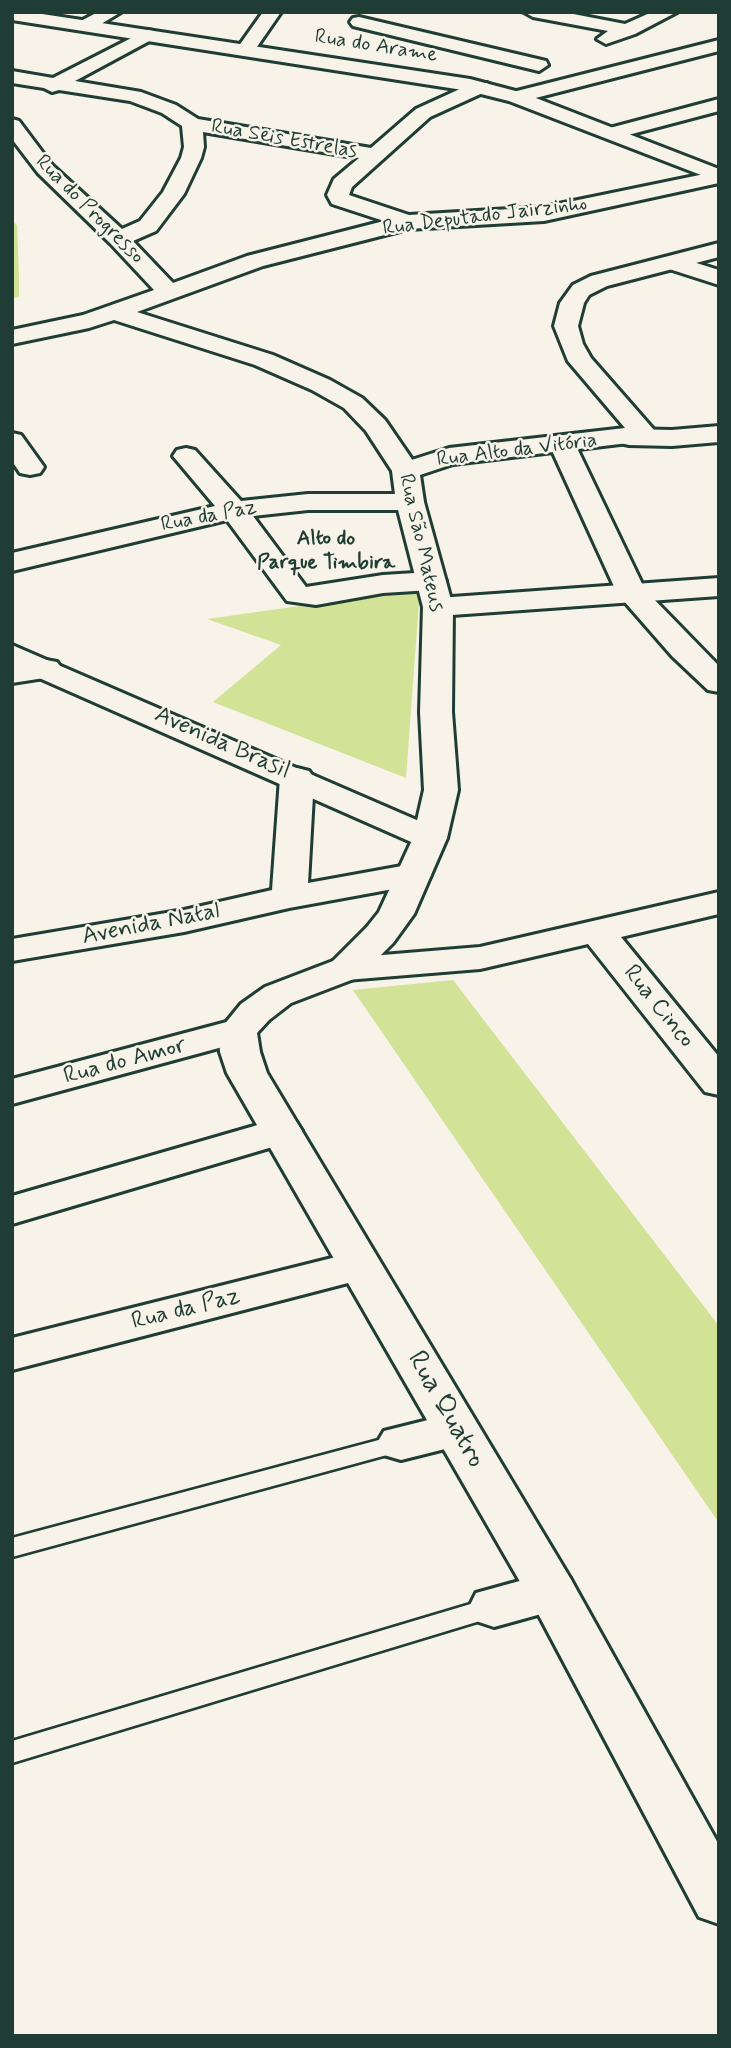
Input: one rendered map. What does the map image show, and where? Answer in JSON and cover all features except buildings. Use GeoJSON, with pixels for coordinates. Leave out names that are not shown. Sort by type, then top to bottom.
{"type":"FeatureCollection","features":[{"type":"Feature","properties":{"kind":"street"},"geometry":{"type":"LineString","coordinates":[[85,26],[112,12]]}},
{"type":"Feature","properties":{"kind":"street"},"geometry":{"type":"LineString","coordinates":[[245,50],[272,12]]}},
{"type":"Feature","properties":{"kind":"street"},"geometry":{"type":"LineString","coordinates":[[534,12],[559,14],[629,30]]}},
{"type":"Feature","properties":{"kind":"street"},"geometry":{"type":"LineString","coordinates":[[587,44],[629,30],[668,12]]}},
{"type":"Feature","properties":{"kind":"street","name":"Rua do Arame"},"geometry":{"type":"LineString","coordinates":[[12,15],[475,86],[516,97],[613,133],[719,177]]}},
{"type":"Feature","properties":{"kind":"street"},"geometry":{"type":"LineString","coordinates":[[359,22],[406,31],[539,65],[475,86],[423,113],[342,184],[338,195],[348,202],[408,222]]}},
{"type":"Feature","properties":{"kind":"street"},"geometry":{"type":"LineString","coordinates":[[406,31],[433,22]]}},
{"type":"Feature","properties":{"kind":"street"},"geometry":{"type":"LineString","coordinates":[[24,100],[147,36]]}},
{"type":"Feature","properties":{"kind":"street"},"geometry":{"type":"LineString","coordinates":[[516,97],[719,45]]}},
{"type":"Feature","properties":{"kind":"street"},"geometry":{"type":"LineString","coordinates":[[12,76],[112,91],[154,102],[192,124],[194,147],[173,194],[148,226],[120,239]]}},
{"type":"Feature","properties":{"kind":"street"},"geometry":{"type":"LineString","coordinates":[[613,133],[719,105]]}},
{"type":"Feature","properties":{"kind":"street","name":"Rua Seis Estrelas"},"geometry":{"type":"LineString","coordinates":[[192,124],[375,155]]}},
{"type":"Feature","properties":{"kind":"street","name":"Rua do Progresso"},"geometry":{"type":"LineString","coordinates":[[12,125],[45,169],[120,239],[169,292]]}},
{"type":"Feature","properties":{"kind":"street","name":"Rua Deputado Jairzinho"},"geometry":{"type":"LineString","coordinates":[[12,337],[116,313],[218,273],[280,254],[408,222],[544,214],[719,177]]}},
{"type":"Feature","properties":{"kind":"street"},"geometry":{"type":"LineString","coordinates":[[640,435],[580,361],[571,344],[566,326],[572,303],[581,290],[599,281],[719,250]]}},
{"type":"Feature","properties":{"kind":"street"},"geometry":{"type":"LineString","coordinates":[[674,263],[719,278]]}},
{"type":"Feature","properties":{"kind":"street","name":"Rua São Mateus"},"geometry":{"type":"LineString","coordinates":[[116,313],[264,360],[321,385],[353,403],[376,426],[408,486],[434,594],[436,712],[441,790],[430,838],[396,914],[380,935],[346,969]]}},
{"type":"Feature","properties":{"kind":"street","name":"Rua Alto da Vitória"},"geometry":{"type":"LineString","coordinates":[[408,486],[449,456],[640,435],[719,434]]}},
{"type":"Feature","properties":{"kind":"street"},"geometry":{"type":"LineString","coordinates":[[12,441],[30,467]]}},
{"type":"Feature","properties":{"kind":"street"},"geometry":{"type":"LineString","coordinates":[[562,444],[632,593],[682,649],[719,683]]}},
{"type":"Feature","properties":{"kind":"street"},"geometry":{"type":"LineString","coordinates":[[186,456],[234,510],[295,593],[302,597],[383,584],[434,594],[632,593],[719,587]]}},
{"type":"Feature","properties":{"kind":"street","name":"Rua da Paz"},"geometry":{"type":"LineString","coordinates":[[12,562],[234,510],[308,502],[408,486]]}},
{"type":"Feature","properties":{"kind":"street","name":"Avenida Brasil"},"geometry":{"type":"LineString","coordinates":[[12,654],[430,838]]}},
{"type":"Feature","properties":{"kind":"street"},"geometry":{"type":"LineString","coordinates":[[12,674],[46,669]]}},
{"type":"Feature","properties":{"kind":"street"},"geometry":{"type":"LineString","coordinates":[[289,897],[298,778]]}},
{"type":"Feature","properties":{"kind":"street","name":"Avenida Natal"},"geometry":{"type":"LineString","coordinates":[[12,950],[184,921],[289,897],[413,875]]}},
{"type":"Feature","properties":{"kind":"street"},"geometry":{"type":"LineString","coordinates":[[238,1031],[255,1012],[278,995],[346,969],[480,958],[719,903]]}},
{"type":"Feature","properties":{"kind":"street","name":"Rua Cinco"},"geometry":{"type":"LineString","coordinates":[[597,931],[719,1083]]}},
{"type":"Feature","properties":{"kind":"street","name":"Rua do Amor"},"geometry":{"type":"LineString","coordinates":[[12,1092],[238,1031]]}},
{"type":"Feature","properties":{"kind":"street","name":"Rua Quatro"},"geometry":{"type":"LineString","coordinates":[[238,1031],[240,1052],[247,1073],[552,1592],[717,1893]]}},
{"type":"Feature","properties":{"kind":"street"},"geometry":{"type":"LineString","coordinates":[[12,1210],[282,1131]]}},
{"type":"Feature","properties":{"kind":"street","name":"Rua da Paz"},"geometry":{"type":"LineString","coordinates":[[12,1354],[360,1266]]}},
{"type":"Feature","properties":{"kind":"street"},"geometry":{"type":"LineString","coordinates":[[401,1444],[456,1430]]}},
{"type":"Feature","properties":{"kind":"street"},"geometry":{"type":"LineString","coordinates":[[494,1607],[552,1592]]}},
{"type":"Feature","properties":{"kind":"lane"},"geometry":{"type":"LineString","coordinates":[[12,1548],[401,1444]]}},
{"type":"Feature","properties":{"kind":"lane"},"geometry":{"type":"LineString","coordinates":[[12,1752],[494,1607]]}},
{"type":"Feature","properties":{"kind":"green space"},"geometry":{"type":"Polygon","coordinates":[[[12,221],[17,225],[19,297],[12,298],[12,221]]]}},
{"type":"Feature","properties":{"kind":"green space"},"geometry":{"type":"Polygon","coordinates":[[[420,589],[406,778],[213,702],[281,645],[207,619],[420,589]]]}},
{"type":"Feature","properties":{"kind":"green space"},"geometry":{"type":"Polygon","coordinates":[[[453,980],[719,1326],[719,1523],[353,990],[453,980]]]}},
{"type":"Feature","properties":{"kind":"district","name":"Alto do Parque Timbira"},"geometry":{"type":"Point","coordinates":[326,552]}}]}
